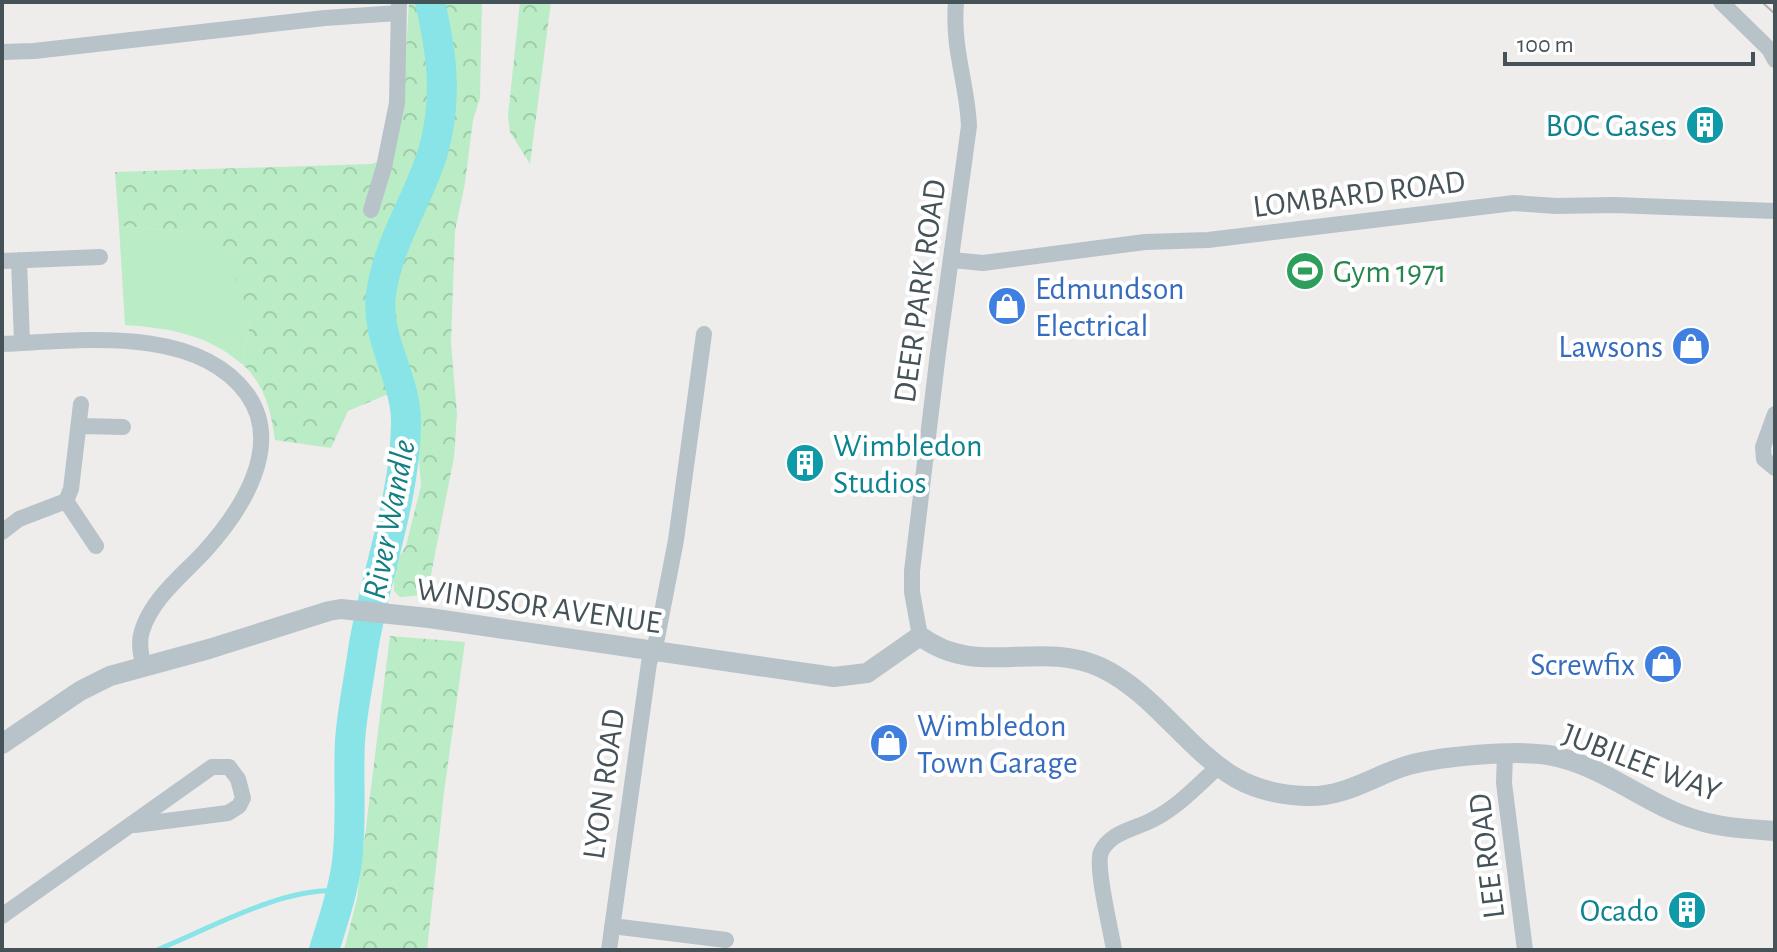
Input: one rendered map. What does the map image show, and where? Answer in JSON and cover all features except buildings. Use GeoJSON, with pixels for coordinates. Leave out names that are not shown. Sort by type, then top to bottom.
{"type":"FeatureCollection","features":[{"type":"Feature","properties":{"kind":"street","name":"DEER PARK ROAD"},"geometry":{"type":"LineString","coordinates":[[920,636],[912,592],[912,571],[969,126],[968,103],[956,57],[956,2]]}},
{"type":"Feature","properties":{"kind":"street"},"geometry":{"type":"LineString","coordinates":[[1721,2],[1769,49],[1775,60]]}},
{"type":"Feature","properties":{"kind":"street"},"geometry":{"type":"LineString","coordinates":[[2,52],[34,51],[399,7],[397,103],[384,167],[371,210]]}},
{"type":"Feature","properties":{"kind":"street","name":"LOMBARD ROAD"},"geometry":{"type":"LineString","coordinates":[[952,260],[983,263],[1145,242],[1208,240],[1514,203],[1775,211]]}},
{"type":"Feature","properties":{"kind":"street"},"geometry":{"type":"LineString","coordinates":[[22,343],[11,260],[100,257]]}},
{"type":"Feature","properties":{"kind":"street","name":"LYON ROAD"},"geometry":{"type":"LineString","coordinates":[[609,950],[635,750],[649,663],[676,540],[704,334]]}},
{"type":"Feature","properties":{"kind":"street"},"geometry":{"type":"LineString","coordinates":[[2,344],[140,341],[168,347],[203,358],[225,371],[254,405],[260,423],[259,464],[219,535],[166,590],[146,622],[140,637],[144,667]]}},
{"type":"Feature","properties":{"kind":"street"},"geometry":{"type":"LineString","coordinates":[[2,532],[19,519],[66,501],[71,489],[81,404]]}},
{"type":"Feature","properties":{"kind":"street"},"geometry":{"type":"LineString","coordinates":[[1775,414],[1763,447],[1764,459],[1775,468]]}},
{"type":"Feature","properties":{"kind":"street"},"geometry":{"type":"LineString","coordinates":[[80,426],[123,427]]}},
{"type":"Feature","properties":{"kind":"street"},"geometry":{"type":"LineString","coordinates":[[66,501],[96,546]]}},
{"type":"Feature","properties":{"kind":"street","name":"WINDSOR AVENUE"},"geometry":{"type":"LineString","coordinates":[[2,744],[95,682],[341,609],[834,677],[867,673],[920,636]]}},
{"type":"Feature","properties":{"kind":"street","name":"JUBILEE WAY"},"geometry":{"type":"LineString","coordinates":[[920,636],[938,649],[957,655],[996,658],[1051,655],[1077,658],[1102,668],[1125,681],[1236,778],[1284,794],[1335,794],[1408,765],[1456,757],[1545,754],[1591,768],[1696,820],[1775,831]]}},
{"type":"Feature","properties":{"kind":"street","name":"LEE ROAD"},"geometry":{"type":"LineString","coordinates":[[1505,755],[1504,783],[1525,950]]}},
{"type":"Feature","properties":{"kind":"street"},"geometry":{"type":"LineString","coordinates":[[1114,950],[1101,882],[1101,853],[1108,842],[1123,832],[1152,821],[1176,805],[1219,766]]}},
{"type":"Feature","properties":{"kind":"street"},"geometry":{"type":"LineString","coordinates":[[2,916],[135,825],[212,767],[229,767],[238,779],[243,798],[239,806],[228,813],[135,825]]}},
{"type":"Feature","properties":{"kind":"street"},"geometry":{"type":"LineString","coordinates":[[612,926],[726,940]]}},
{"type":"Feature","properties":{"kind":"green space"},"geometry":{"type":"Polygon","coordinates":[[[409,2],[482,2],[480,98],[473,120],[455,231],[451,343],[457,414],[454,457],[427,595],[400,597],[394,591],[393,566],[406,546],[421,486],[415,410],[386,395],[348,411],[331,448],[275,440],[266,399],[256,380],[242,364],[251,317],[187,232],[119,226],[115,172],[371,164],[388,158],[404,83],[409,2]]]}},
{"type":"Feature","properties":{"kind":"green space"},"geometry":{"type":"Polygon","coordinates":[[[520,2],[551,2],[530,164],[510,132],[508,116],[520,2]]]}},
{"type":"Feature","properties":{"kind":"green space"},"geometry":{"type":"Polygon","coordinates":[[[119,226],[187,232],[226,255],[251,317],[242,364],[215,346],[187,334],[125,325],[119,226]]]}},
{"type":"Feature","properties":{"kind":"green space"},"geometry":{"type":"Polygon","coordinates":[[[390,636],[465,642],[444,792],[427,950],[344,950],[357,899],[390,636]]]}},
{"type":"Feature","properties":{"kind":"waterway","name":"River Wandle"},"geometry":{"type":"LineString","coordinates":[[324,950],[347,862],[350,741],[363,650],[401,481],[405,407],[383,327],[381,294],[390,256],[427,170],[438,132],[442,77],[430,2]]}},
{"type":"Feature","properties":{"kind":"waterway"},"geometry":{"type":"LineString","coordinates":[[157,950],[272,902],[320,891],[342,891]]}},
{"type":"Feature","properties":{"kind":"tram line"},"geometry":{"type":"LineString","coordinates":[[1762,2],[1775,14]]}},
{"type":"Feature","properties":{"kind":"place","name":"BOC Gases"},"geometry":{"type":"Point","coordinates":[1705,125]}},
{"type":"Feature","properties":{"kind":"place","name":"Gym 1971"},"geometry":{"type":"Point","coordinates":[1305,271]}},
{"type":"Feature","properties":{"kind":"place","name":"Edmundson Electrical"},"geometry":{"type":"Point","coordinates":[1007,306]}},
{"type":"Feature","properties":{"kind":"place","name":"Lawsons"},"geometry":{"type":"Point","coordinates":[1691,346]}},
{"type":"Feature","properties":{"kind":"place","name":"Wimbledon Studios"},"geometry":{"type":"Point","coordinates":[805,463]}},
{"type":"Feature","properties":{"kind":"place","name":"Screwfix"},"geometry":{"type":"Point","coordinates":[1663,664]}},
{"type":"Feature","properties":{"kind":"place","name":"Wimbledon Town Garage"},"geometry":{"type":"Point","coordinates":[889,743]}},
{"type":"Feature","properties":{"kind":"place","name":"Ocado"},"geometry":{"type":"Point","coordinates":[1687,910]}}]}
